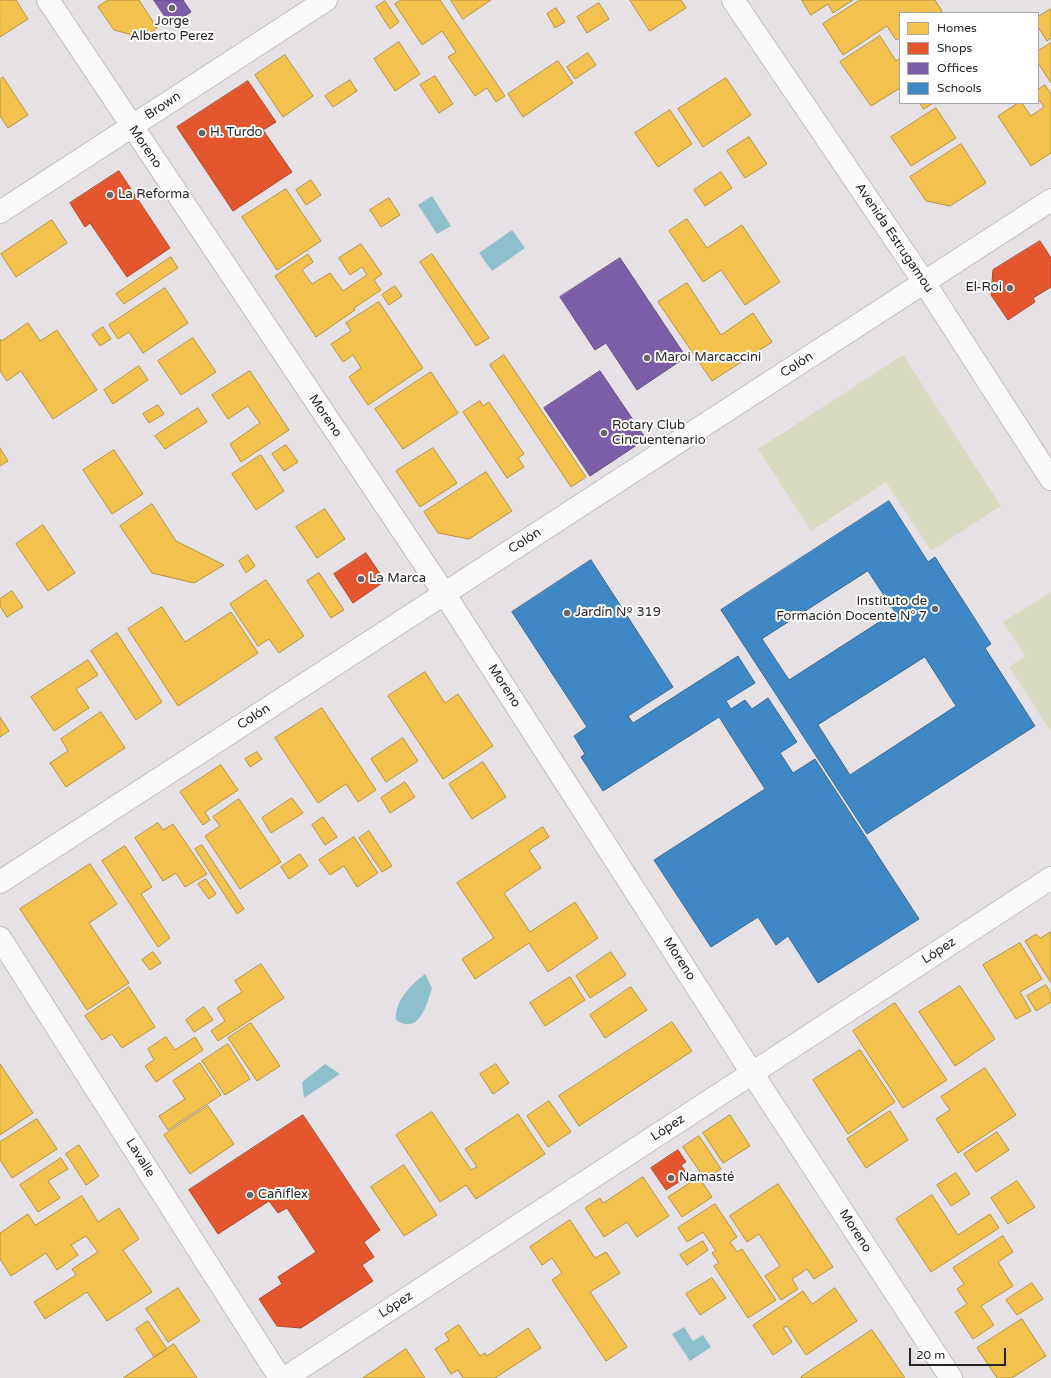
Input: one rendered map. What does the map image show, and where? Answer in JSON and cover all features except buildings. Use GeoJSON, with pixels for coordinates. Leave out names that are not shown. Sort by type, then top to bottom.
{"type":"FeatureCollection","features":[{"type":"Feature","properties":{"kind":"street","name":"Moreno"},"geometry":{"type":"LineString","coordinates":[[48,0],[444,593],[752,1073],[951,1378]]}},
{"type":"Feature","properties":{"kind":"street","name":"Brown"},"geometry":{"type":"LineString","coordinates":[[0,212],[326,0]]}},
{"type":"Feature","properties":{"kind":"street","name":"Avenida Estrugamou"},"geometry":{"type":"LineString","coordinates":[[733,0],[924,282],[1051,479]]}},
{"type":"Feature","properties":{"kind":"street","name":"Colón"},"geometry":{"type":"LineString","coordinates":[[0,882],[1051,200]]}},
{"type":"Feature","properties":{"kind":"street","name":"López"},"geometry":{"type":"LineString","coordinates":[[285,1378],[1051,878]]}},
{"type":"Feature","properties":{"kind":"street","name":"Lavalle"},"geometry":{"type":"LineString","coordinates":[[0,938],[280,1378]]}},
{"type":"Feature","properties":{"kind":"green space"},"geometry":{"type":"Polygon","coordinates":[[[903,355],[1001,506],[931,551],[886,482],[811,531],[758,449],[903,355]]]}},
{"type":"Feature","properties":{"kind":"green space"},"geometry":{"type":"Polygon","coordinates":[[[1051,592],[1051,732],[1009,667],[1025,656],[1003,622],[1051,592]]]}},
{"type":"Feature","properties":{"kind":"water"},"geometry":{"type":"Polygon","coordinates":[[[432,196],[451,226],[437,234],[418,205],[432,196]]]}},
{"type":"Feature","properties":{"kind":"water"},"geometry":{"type":"Polygon","coordinates":[[[512,230],[525,248],[492,271],[479,253],[512,230]]]}},
{"type":"Feature","properties":{"kind":"water"},"geometry":{"type":"Polygon","coordinates":[[[425,974],[432,988],[428,1002],[421,1016],[411,1024],[404,1024],[396,1020],[396,1013],[401,1000],[410,988],[425,974]]]}},
{"type":"Feature","properties":{"kind":"water"},"geometry":{"type":"Polygon","coordinates":[[[325,1064],[340,1074],[304,1098],[302,1082],[325,1064]]]}},
{"type":"Feature","properties":{"kind":"water"},"geometry":{"type":"Polygon","coordinates":[[[684,1327],[693,1341],[703,1335],[711,1347],[690,1361],[672,1334],[684,1327]]]}},
{"type":"Feature","properties":{"kind":"place","name":"Jorge Alberto Perez"},"geometry":{"type":"Point","coordinates":[172,8]}},
{"type":"Feature","properties":{"kind":"place","name":"H. Turdo"},"geometry":{"type":"Point","coordinates":[202,133]}},
{"type":"Feature","properties":{"kind":"place","name":"La Reforma"},"geometry":{"type":"Point","coordinates":[110,195]}},
{"type":"Feature","properties":{"kind":"place","name":"El-Roi"},"geometry":{"type":"Point","coordinates":[1010,288]}},
{"type":"Feature","properties":{"kind":"place","name":"Maroi Marcaccini"},"geometry":{"type":"Point","coordinates":[647,358]}},
{"type":"Feature","properties":{"kind":"place","name":"Rotary Club Cincuentenario"},"geometry":{"type":"Point","coordinates":[604,433]}},
{"type":"Feature","properties":{"kind":"place","name":"La Marca"},"geometry":{"type":"Point","coordinates":[361,579]}},
{"type":"Feature","properties":{"kind":"place","name":"Instituto de Formación Docente N° 7"},"geometry":{"type":"Point","coordinates":[935,609]}},
{"type":"Feature","properties":{"kind":"place","name":"Jardín Nº 319"},"geometry":{"type":"Point","coordinates":[567,613]}},
{"type":"Feature","properties":{"kind":"place","name":"Namasté"},"geometry":{"type":"Point","coordinates":[671,1178]}},
{"type":"Feature","properties":{"kind":"place","name":"Cañiflex"},"geometry":{"type":"Point","coordinates":[250,1195]}}]}
